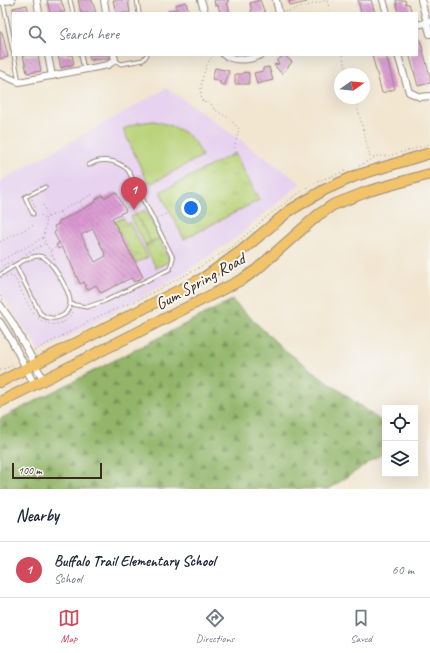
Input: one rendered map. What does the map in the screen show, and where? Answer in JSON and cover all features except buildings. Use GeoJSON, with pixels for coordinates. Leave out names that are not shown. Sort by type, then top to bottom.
{"type":"FeatureCollection","features":[{"type":"Feature","properties":{"kind":"main road","name":"Gum Spring Road"},"geometry":{"type":"LineString","coordinates":[[0,382],[28,362],[205,277],[240,252],[289,210],[324,190],[355,176],[430,153]]}},
{"type":"Feature","properties":{"kind":"main road","name":"Gum Spring Road"},"geometry":{"type":"LineString","coordinates":[[0,402],[243,279],[256,270],[318,215],[333,205],[369,191],[430,174]]}},
{"type":"Feature","properties":{"kind":"street"},"geometry":{"type":"LineString","coordinates":[[2,2],[12,0]]}},
{"type":"Feature","properties":{"kind":"street"},"geometry":{"type":"LineString","coordinates":[[37,0],[39,12]]}},
{"type":"Feature","properties":{"kind":"street"},"geometry":{"type":"LineString","coordinates":[[104,0],[106,12]]}},
{"type":"Feature","properties":{"kind":"street"},"geometry":{"type":"LineString","coordinates":[[201,0],[205,12]]}},
{"type":"Feature","properties":{"kind":"street"},"geometry":{"type":"LineString","coordinates":[[276,0],[280,12]]}},
{"type":"Feature","properties":{"kind":"street"},"geometry":{"type":"LineString","coordinates":[[383,0],[387,12]]}},
{"type":"Feature","properties":{"kind":"street"},"geometry":{"type":"LineString","coordinates":[[421,0],[430,34]]}},
{"type":"Feature","properties":{"kind":"street"},"geometry":{"type":"LineString","coordinates":[[418,25],[428,22]]}},
{"type":"Feature","properties":{"kind":"street"},"geometry":{"type":"LineString","coordinates":[[48,56],[52,76]]}},
{"type":"Feature","properties":{"kind":"street"},"geometry":{"type":"LineString","coordinates":[[227,56],[243,60],[257,56]]}},
{"type":"Feature","properties":{"kind":"street"},"geometry":{"type":"LineString","coordinates":[[398,56],[410,92],[420,97],[430,96]]}},
{"type":"Feature","properties":{"kind":"street"},"geometry":{"type":"LineString","coordinates":[[0,74],[19,82],[108,65],[114,58]]}},
{"type":"Feature","properties":{"kind":"street"},"geometry":{"type":"LineString","coordinates":[[0,305],[38,382]]}},
{"type":"Feature","properties":{"kind":"street"},"geometry":{"type":"LineString","coordinates":[[0,322],[28,362],[38,382]]}},
{"type":"Feature","properties":{"kind":"lane"},"geometry":{"type":"LineString","coordinates":[[70,0],[72,12]]}},
{"type":"Feature","properties":{"kind":"lane"},"geometry":{"type":"LineString","coordinates":[[136,0],[139,12]]}},
{"type":"Feature","properties":{"kind":"lane"},"geometry":{"type":"LineString","coordinates":[[2,2],[12,47]]}},
{"type":"Feature","properties":{"kind":"lane"},"geometry":{"type":"LineString","coordinates":[[14,56],[19,82]]}},
{"type":"Feature","properties":{"kind":"lane"},"geometry":{"type":"LineString","coordinates":[[81,56],[84,70]]}},
{"type":"Feature","properties":{"kind":"lane"},"geometry":{"type":"LineString","coordinates":[[114,58],[121,64],[142,60],[146,56]]}},
{"type":"Feature","properties":{"kind":"lane"},"geometry":{"type":"LineString","coordinates":[[72,304],[87,307],[105,301],[170,269],[173,258],[128,170],[122,165],[112,162],[96,160],[89,165]]}},
{"type":"Feature","properties":{"kind":"lane"},"geometry":{"type":"LineString","coordinates":[[33,214],[25,197],[45,187]]}},
{"type":"Feature","properties":{"kind":"lane"},"geometry":{"type":"LineString","coordinates":[[0,275],[32,257],[40,256],[51,264],[72,304]]}},
{"type":"Feature","properties":{"kind":"lane"},"geometry":{"type":"LineString","coordinates":[[16,266],[40,313],[45,318],[60,318],[72,304]]}},
{"type":"Feature","properties":{"kind":"path"},"geometry":{"type":"LineString","coordinates":[[284,12],[327,0],[330,12]]}},
{"type":"Feature","properties":{"kind":"path"},"geometry":{"type":"LineString","coordinates":[[213,56],[206,64],[200,95],[203,102],[211,103],[216,111],[231,120],[239,129],[234,150]]}},
{"type":"Feature","properties":{"kind":"path"},"geometry":{"type":"LineString","coordinates":[[342,56],[346,68]]}},
{"type":"Feature","properties":{"kind":"path"},"geometry":{"type":"LineString","coordinates":[[357,104],[371,158]]}},
{"type":"Feature","properties":{"kind":"path"},"geometry":{"type":"LineString","coordinates":[[354,168],[371,158],[389,156],[430,144]]}},
{"type":"Feature","properties":{"kind":"path"},"geometry":{"type":"LineString","coordinates":[[0,370],[13,365],[28,362],[35,350],[99,316],[161,289],[201,267],[236,244],[270,215],[314,183],[348,170]]}},
{"type":"Feature","properties":{"kind":"path"},"geometry":{"type":"LineString","coordinates":[[132,179],[144,173]]}},
{"type":"Feature","properties":{"kind":"path"},"geometry":{"type":"LineString","coordinates":[[45,220],[93,194]]}},
{"type":"Feature","properties":{"kind":"path"},"geometry":{"type":"LineString","coordinates":[[32,199],[39,216],[45,220]]}},
{"type":"Feature","properties":{"kind":"path"},"geometry":{"type":"LineString","coordinates":[[126,208],[143,200]]}},
{"type":"Feature","properties":{"kind":"path"},"geometry":{"type":"LineString","coordinates":[[80,202],[82,208]]}},
{"type":"Feature","properties":{"kind":"path"},"geometry":{"type":"LineString","coordinates":[[43,205],[49,218]]}},
{"type":"Feature","properties":{"kind":"path"},"geometry":{"type":"LineString","coordinates":[[60,212],[63,219]]}},
{"type":"Feature","properties":{"kind":"path"},"geometry":{"type":"LineString","coordinates":[[154,220],[166,214]]}},
{"type":"Feature","properties":{"kind":"path"},"geometry":{"type":"LineString","coordinates":[[0,261],[43,238],[46,230],[45,220]]}},
{"type":"Feature","properties":{"kind":"path"},"geometry":{"type":"LineString","coordinates":[[0,242],[34,225]]}},
{"type":"Feature","properties":{"kind":"path"},"geometry":{"type":"LineString","coordinates":[[43,238],[57,265]]}},
{"type":"Feature","properties":{"kind":"path"},"geometry":{"type":"LineString","coordinates":[[50,251],[57,247]]}},
{"type":"Feature","properties":{"kind":"path"},"geometry":{"type":"LineString","coordinates":[[5,277],[12,276],[16,279],[36,316],[47,324],[62,323],[69,318],[72,312],[72,304]]}},
{"type":"Feature","properties":{"kind":"shaded area"},"geometry":{"type":"Polygon","coordinates":[[[167,88],[301,183],[237,237],[178,277],[41,352],[0,293],[0,181],[167,88]]]}},
{"type":"Feature","properties":{"kind":"green space"},"geometry":{"type":"Polygon","coordinates":[[[154,121],[170,125],[183,132],[199,148],[202,156],[152,183],[147,181],[123,129],[138,123],[154,121]]]}},
{"type":"Feature","properties":{"kind":"green space"},"geometry":{"type":"Polygon","coordinates":[[[235,153],[259,200],[184,239],[160,192],[235,153]]]}},
{"type":"Feature","properties":{"kind":"green space"},"geometry":{"type":"Polygon","coordinates":[[[145,210],[160,238],[151,242],[136,214],[145,210]]]}},
{"type":"Feature","properties":{"kind":"green space"},"geometry":{"type":"Polygon","coordinates":[[[136,214],[151,241],[145,245],[131,217],[136,214]]]}},
{"type":"Feature","properties":{"kind":"green space"},"geometry":{"type":"Polygon","coordinates":[[[123,218],[126,224],[129,222],[148,257],[136,263],[114,222],[123,218]]]}},
{"type":"Feature","properties":{"kind":"green space"},"geometry":{"type":"Polygon","coordinates":[[[159,239],[170,261],[156,268],[145,246],[159,239]]]}},
{"type":"Feature","properties":{"kind":"green space"},"geometry":{"type":"Polygon","coordinates":[[[232,300],[282,348],[382,422],[382,454],[329,489],[0,489],[0,419],[232,300]]]}},
{"type":"Feature","properties":{"kind":"place","name":"Buffalo Trail Elementary School"},"geometry":{"type":"Point","coordinates":[134,210]}}]}
